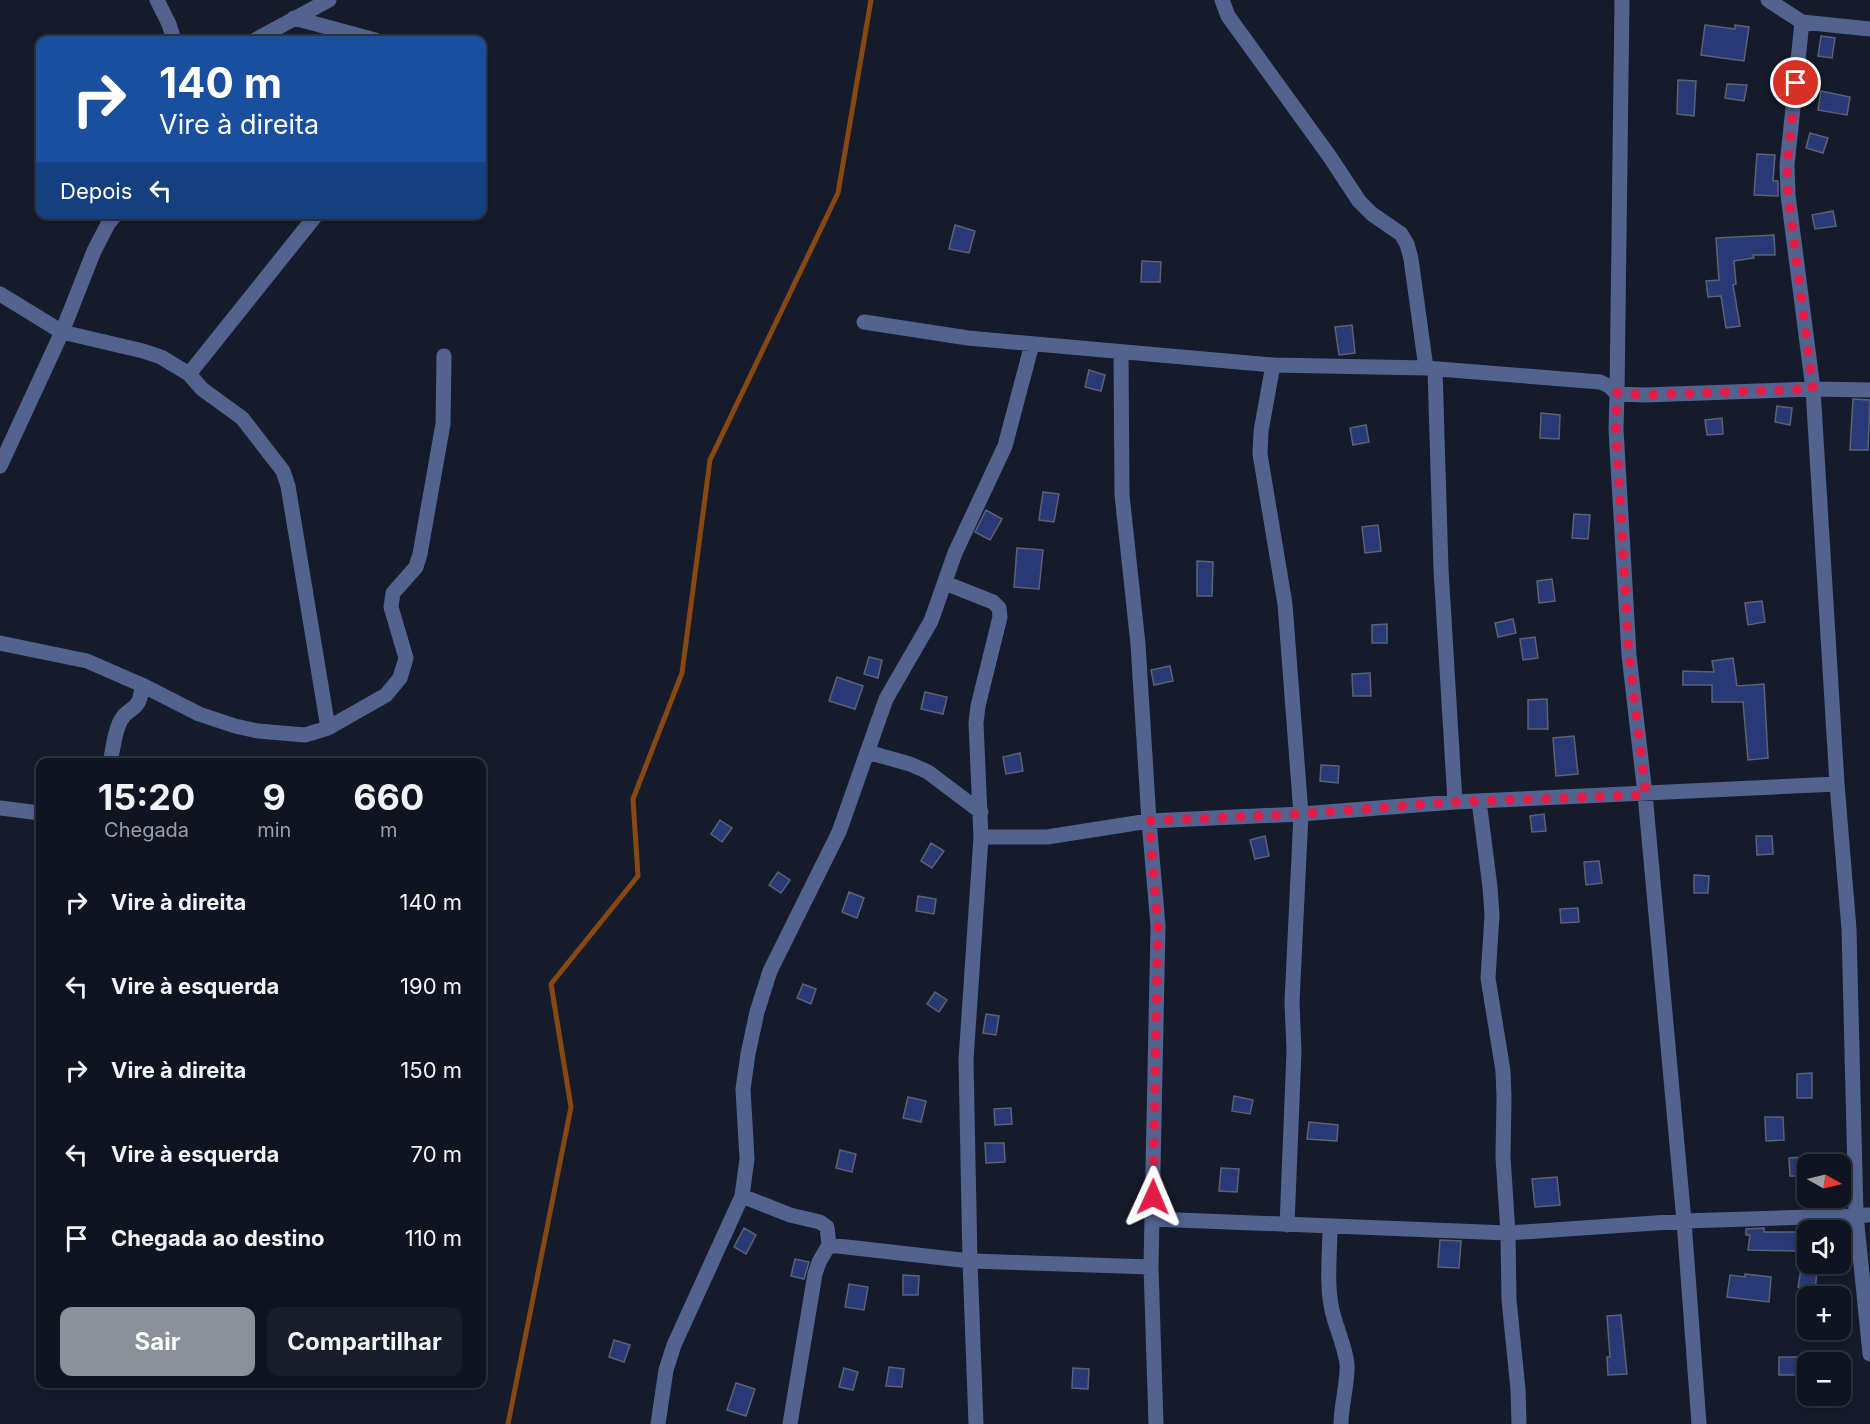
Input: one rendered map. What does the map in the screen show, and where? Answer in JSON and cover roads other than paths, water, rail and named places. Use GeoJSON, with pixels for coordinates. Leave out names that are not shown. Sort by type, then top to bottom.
{"type":"FeatureCollection","features":[{"type":"Feature","properties":{"kind":"street"},"geometry":{"type":"LineString","coordinates":[[157,0],[173,36]]}},
{"type":"Feature","properties":{"kind":"street"},"geometry":{"type":"LineString","coordinates":[[262,36],[329,0]]}},
{"type":"Feature","properties":{"kind":"street"},"geometry":{"type":"LineString","coordinates":[[1222,0],[1228,16],[1359,201],[1372,214],[1401,234],[1412,259],[1431,369],[1455,802]]}},
{"type":"Feature","properties":{"kind":"street"},"geometry":{"type":"LineString","coordinates":[[1622,0],[1616,429],[1629,656],[1646,795],[1699,1424]]}},
{"type":"Feature","properties":{"kind":"street"},"geometry":{"type":"LineString","coordinates":[[1768,0],[1802,22],[1870,29]]}},
{"type":"Feature","properties":{"kind":"street"},"geometry":{"type":"LineString","coordinates":[[294,18],[360,36]]}},
{"type":"Feature","properties":{"kind":"street"},"geometry":{"type":"LineString","coordinates":[[1802,22],[1787,165],[1788,195],[1813,389],[1850,965],[1870,1354]]}},
{"type":"Feature","properties":{"kind":"street"},"geometry":{"type":"LineString","coordinates":[[0,466],[62,332],[94,251],[112,219]]}},
{"type":"Feature","properties":{"kind":"street"},"geometry":{"type":"LineString","coordinates":[[189,374],[313,219]]}},
{"type":"Feature","properties":{"kind":"street"},"geometry":{"type":"LineString","coordinates":[[0,294],[62,332],[143,351],[161,357],[189,374],[202,389],[242,417],[283,471],[288,486],[328,728]]}},
{"type":"Feature","properties":{"kind":"street"},"geometry":{"type":"LineString","coordinates":[[864,322],[968,338],[1273,365],[1431,369],[1600,382],[1617,393],[1645,395],[1813,389],[1870,390]]}},
{"type":"Feature","properties":{"kind":"street"},"geometry":{"type":"LineString","coordinates":[[658,1424],[666,1370],[674,1345],[742,1196],[747,1159],[744,1089],[748,1054],[757,1012],[770,970],[839,832],[886,699],[931,621],[955,553],[1005,446],[1032,344]]}},
{"type":"Feature","properties":{"kind":"street"},"geometry":{"type":"LineString","coordinates":[[1121,352],[1122,495],[1138,644],[1158,926],[1151,1267],[1156,1424]]}},
{"type":"Feature","properties":{"kind":"street"},"geometry":{"type":"LineString","coordinates":[[0,643],[87,661],[142,685],[199,714],[258,731],[305,735],[328,728],[386,695],[400,678],[406,658],[391,607],[393,593],[416,567],[420,555],[443,424],[444,356]]}},
{"type":"Feature","properties":{"kind":"street"},"geometry":{"type":"LineString","coordinates":[[1273,365],[1261,431],[1260,454],[1285,604],[1301,814],[1292,1002],[1294,1051],[1287,1225]]}},
{"type":"Feature","properties":{"kind":"street"},"geometry":{"type":"LineString","coordinates":[[945,583],[993,602],[999,608],[1000,617],[978,706],[976,723],[981,837],[966,1060],[976,1424]]}},
{"type":"Feature","properties":{"kind":"street"},"geometry":{"type":"LineString","coordinates":[[111,758],[119,723],[126,714],[137,707],[141,698],[142,685]]}},
{"type":"Feature","properties":{"kind":"street"},"geometry":{"type":"LineString","coordinates":[[867,752],[910,764],[928,772],[981,812]]}},
{"type":"Feature","properties":{"kind":"street"},"geometry":{"type":"LineString","coordinates":[[981,837],[1047,837],[1149,821],[1301,814],[1455,802],[1646,795],[1837,784]]}},
{"type":"Feature","properties":{"kind":"street"},"geometry":{"type":"LineString","coordinates":[[1479,801],[1492,915],[1488,978],[1504,1089],[1503,1157],[1508,1233],[1509,1300],[1518,1389],[1519,1424]]}},
{"type":"Feature","properties":{"kind":"street"},"geometry":{"type":"LineString","coordinates":[[0,808],[36,812]]}},
{"type":"Feature","properties":{"kind":"street"},"geometry":{"type":"LineString","coordinates":[[742,1196],[790,1215],[820,1222],[827,1227],[830,1245],[819,1262],[815,1274],[790,1424]]}},
{"type":"Feature","properties":{"kind":"street"},"geometry":{"type":"LineString","coordinates":[[1153,1219],[1508,1233],[1683,1221],[1863,1215]]}},
{"type":"Feature","properties":{"kind":"street"},"geometry":{"type":"LineString","coordinates":[[1330,1227],[1329,1293],[1347,1360],[1341,1424]]}},
{"type":"Feature","properties":{"kind":"street"},"geometry":{"type":"LineString","coordinates":[[830,1245],[970,1261],[1151,1267]]}},
{"type":"Feature","properties":{"kind":"waterway"},"geometry":{"type":"LineString","coordinates":[[508,1424],[571,1107],[551,984],[638,876],[633,799],[682,673],[710,460],[838,193],[871,0]]}}]}
